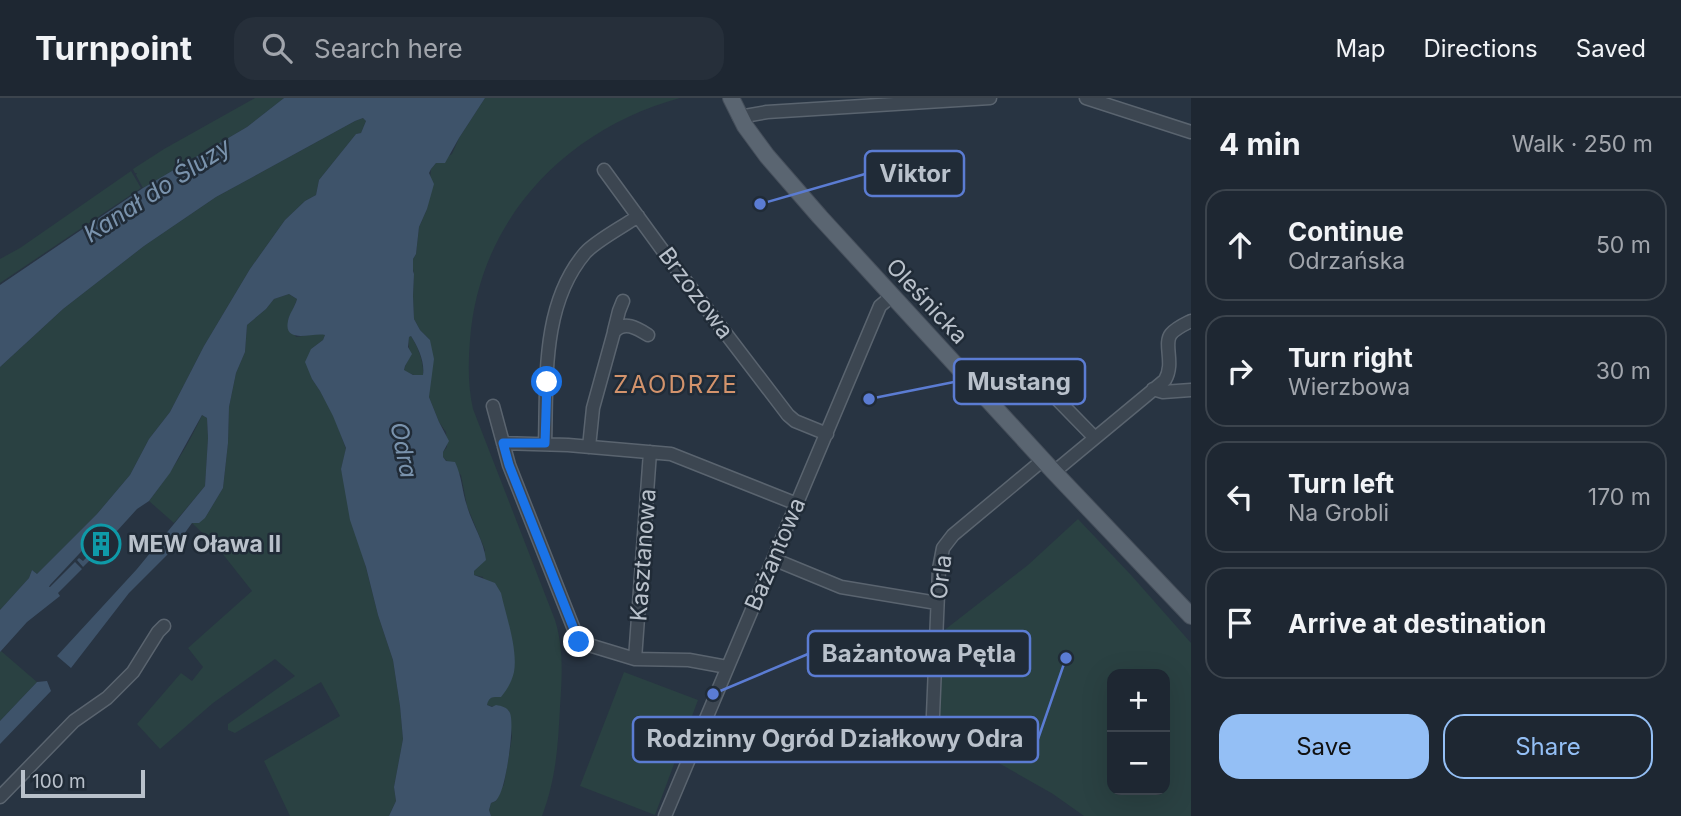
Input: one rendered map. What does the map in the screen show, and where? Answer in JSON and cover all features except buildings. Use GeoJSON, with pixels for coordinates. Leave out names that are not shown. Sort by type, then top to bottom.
{"type":"FeatureCollection","features":[{"type":"Feature","properties":{"kind":"main road","name":"Oleśnicka"},"geometry":{"type":"LineString","coordinates":[[731,98],[739,117],[767,156],[826,225],[1048,466],[1191,616]]}},
{"type":"Feature","properties":{"kind":"street"},"geometry":{"type":"LineString","coordinates":[[739,117],[767,112],[990,98]]}},
{"type":"Feature","properties":{"kind":"street"},"geometry":{"type":"LineString","coordinates":[[1086,98],[1191,132]]}},
{"type":"Feature","properties":{"kind":"street","name":"Brzozowa"},"geometry":{"type":"LineString","coordinates":[[604,170],[791,419],[827,434]]}},
{"type":"Feature","properties":{"kind":"street"},"geometry":{"type":"LineString","coordinates":[[545,443],[549,352],[560,295],[586,253],[638,216]]}},
{"type":"Feature","properties":{"kind":"street","name":"Bażantowa"},"geometry":{"type":"LineString","coordinates":[[665,816],[880,306],[892,296]]}},
{"type":"Feature","properties":{"kind":"street"},"geometry":{"type":"LineString","coordinates":[[589,447],[593,408],[624,301]]}},
{"type":"Feature","properties":{"kind":"street"},"geometry":{"type":"LineString","coordinates":[[1153,390],[1165,380],[1169,371],[1168,344],[1171,334],[1191,320]]}},
{"type":"Feature","properties":{"kind":"street"},"geometry":{"type":"LineString","coordinates":[[614,331],[625,325],[648,335]]}},
{"type":"Feature","properties":{"kind":"street"},"geometry":{"type":"LineString","coordinates":[[1153,390],[1191,390]]}},
{"type":"Feature","properties":{"kind":"street","name":"Orla"},"geometry":{"type":"LineString","coordinates":[[932,739],[940,558],[946,542],[1048,466],[1095,438],[1153,390]]}},
{"type":"Feature","properties":{"kind":"street"},"geometry":{"type":"LineString","coordinates":[[1052,394],[1095,438]]}},
{"type":"Feature","properties":{"kind":"street"},"geometry":{"type":"LineString","coordinates":[[493,406],[509,465],[579,642],[635,659],[689,660],[727,667]]}},
{"type":"Feature","properties":{"kind":"street"},"geometry":{"type":"LineString","coordinates":[[503,443],[545,443],[671,454],[797,504]]}},
{"type":"Feature","properties":{"kind":"street","name":"Kasztanowa"},"geometry":{"type":"LineString","coordinates":[[635,659],[650,452]]}},
{"type":"Feature","properties":{"kind":"street"},"geometry":{"type":"LineString","coordinates":[[773,559],[841,587],[937,603]]}},
{"type":"Feature","properties":{"kind":"street"},"geometry":{"type":"LineString","coordinates":[[0,797],[74,721],[107,698],[133,671],[164,626]]}},
{"type":"Feature","properties":{"kind":"green space"},"geometry":{"type":"Polygon","coordinates":[[[255,98],[284,98],[247,127],[143,188],[133,169],[255,98]]]}},
{"type":"Feature","properties":{"kind":"green space"},"geometry":{"type":"Polygon","coordinates":[[[485,98],[680,98],[639,112],[600,132],[566,156],[536,185],[510,218],[491,256],[477,296],[469,357],[473,409],[555,620],[560,642],[562,674],[557,749],[542,816],[491,816],[489,810],[504,784],[512,737],[509,711],[487,705],[491,697],[501,697],[483,577],[474,575],[485,550],[467,506],[461,475],[443,457],[447,447],[446,432],[429,397],[430,340],[414,319],[412,265],[419,227],[427,209],[431,169],[452,154],[485,98]]]}},
{"type":"Feature","properties":{"kind":"green space"},"geometry":{"type":"Polygon","coordinates":[[[363,118],[366,121],[361,133],[356,134],[319,180],[316,195],[305,201],[285,220],[250,269],[204,346],[170,412],[149,439],[130,475],[97,514],[37,574],[32,570],[29,578],[0,610],[0,367],[63,309],[144,246],[216,197],[363,118]]]}},
{"type":"Feature","properties":{"kind":"green space"},"geometry":{"type":"Polygon","coordinates":[[[131,171],[141,188],[0,283],[0,259],[131,171]]]}},
{"type":"Feature","properties":{"kind":"green space"},"geometry":{"type":"Polygon","coordinates":[[[289,294],[297,299],[288,319],[296,337],[321,333],[325,335],[323,340],[311,349],[312,379],[334,416],[346,449],[341,469],[378,615],[393,660],[403,739],[394,787],[396,801],[389,816],[290,816],[264,761],[340,716],[321,682],[235,733],[228,730],[228,724],[295,676],[275,659],[213,703],[160,749],[137,724],[181,673],[192,681],[203,667],[188,648],[252,591],[218,548],[192,523],[205,518],[223,488],[229,407],[236,373],[245,352],[247,325],[274,299],[289,294]]]}},
{"type":"Feature","properties":{"kind":"green space"},"geometry":{"type":"Polygon","coordinates":[[[411,336],[420,355],[423,375],[404,371],[410,352],[411,336]]]}},
{"type":"Feature","properties":{"kind":"green space"},"geometry":{"type":"Polygon","coordinates":[[[202,415],[207,418],[208,438],[205,486],[174,523],[149,501],[178,460],[202,415]]]}},
{"type":"Feature","properties":{"kind":"green space"},"geometry":{"type":"Polygon","coordinates":[[[1078,519],[1191,643],[1191,816],[1084,816],[1053,794],[939,729],[942,632],[1028,565],[1078,519]]]}},
{"type":"Feature","properties":{"kind":"green space"},"geometry":{"type":"Polygon","coordinates":[[[0,652],[37,682],[0,721],[0,652]]]}},
{"type":"Feature","properties":{"kind":"green space"},"geometry":{"type":"Polygon","coordinates":[[[624,672],[698,700],[655,815],[580,786],[624,672]]]}},
{"type":"Feature","properties":{"kind":"water"},"geometry":{"type":"Polygon","coordinates":[[[284,98],[485,98],[445,163],[436,163],[429,173],[434,184],[419,227],[413,259],[413,296],[414,319],[430,340],[434,359],[429,397],[449,441],[443,457],[446,461],[455,462],[469,513],[485,553],[486,560],[474,571],[474,575],[495,583],[501,593],[513,643],[515,663],[511,682],[501,697],[492,698],[487,705],[506,708],[511,720],[511,742],[502,790],[496,801],[491,803],[491,816],[389,816],[396,801],[394,787],[403,739],[393,660],[350,520],[341,469],[346,448],[305,362],[311,349],[323,340],[325,335],[300,336],[290,333],[288,321],[297,299],[289,294],[274,299],[247,325],[245,352],[236,373],[229,407],[223,488],[205,518],[199,523],[192,523],[174,548],[129,593],[71,668],[57,656],[137,569],[205,486],[208,438],[207,418],[202,415],[170,473],[149,501],[137,509],[107,542],[102,537],[94,546],[94,556],[83,567],[77,560],[79,558],[83,561],[92,552],[88,548],[95,540],[93,539],[50,585],[49,587],[75,562],[82,569],[58,593],[60,596],[27,622],[0,652],[0,610],[29,578],[32,570],[37,574],[97,514],[130,475],[149,439],[170,412],[204,346],[250,269],[285,220],[305,201],[316,195],[319,180],[356,134],[361,133],[366,121],[363,118],[355,121],[216,197],[144,246],[63,309],[0,367],[0,285],[143,188],[247,127],[284,98]],[[411,336],[408,347],[412,354],[404,370],[413,375],[423,375],[422,360],[411,336]]]}},
{"type":"Feature","properties":{"kind":"water"},"geometry":{"type":"Polygon","coordinates":[[[47,681],[51,691],[0,744],[0,721],[37,682],[47,681]]]}},
{"type":"Feature","properties":{"kind":"place","name":"Viktor"},"geometry":{"type":"Point","coordinates":[760,204]}},
{"type":"Feature","properties":{"kind":"place","name":"Mustang"},"geometry":{"type":"Point","coordinates":[869,399]}},
{"type":"Feature","properties":{"kind":"place","name":"MEW Oława II"},"geometry":{"type":"Point","coordinates":[101,544]}},
{"type":"Feature","properties":{"kind":"place","name":"Rodzinny Ogród Działkowy Odra"},"geometry":{"type":"Point","coordinates":[1066,658]}},
{"type":"Feature","properties":{"kind":"place","name":"Bażantowa Pętla"},"geometry":{"type":"Point","coordinates":[713,694]}},
{"type":"Feature","properties":{"kind":"district","name":"ZAODRZE"},"geometry":{"type":"Point","coordinates":[676,384]}},
{"type":"Feature","properties":{"kind":"route"},"geometry":{"type":"LineString","coordinates":[[547,382],[545,443],[503,443],[509,465],[579,642]]}},
{"type":"Feature","properties":{"kind":"water label","name":"Kanał do Śluzy"},"geometry":{"type":"Point","coordinates":[157,190]}},
{"type":"Feature","properties":{"kind":"water label","name":"Odra"},"geometry":{"type":"Point","coordinates":[404,450]}}]}
